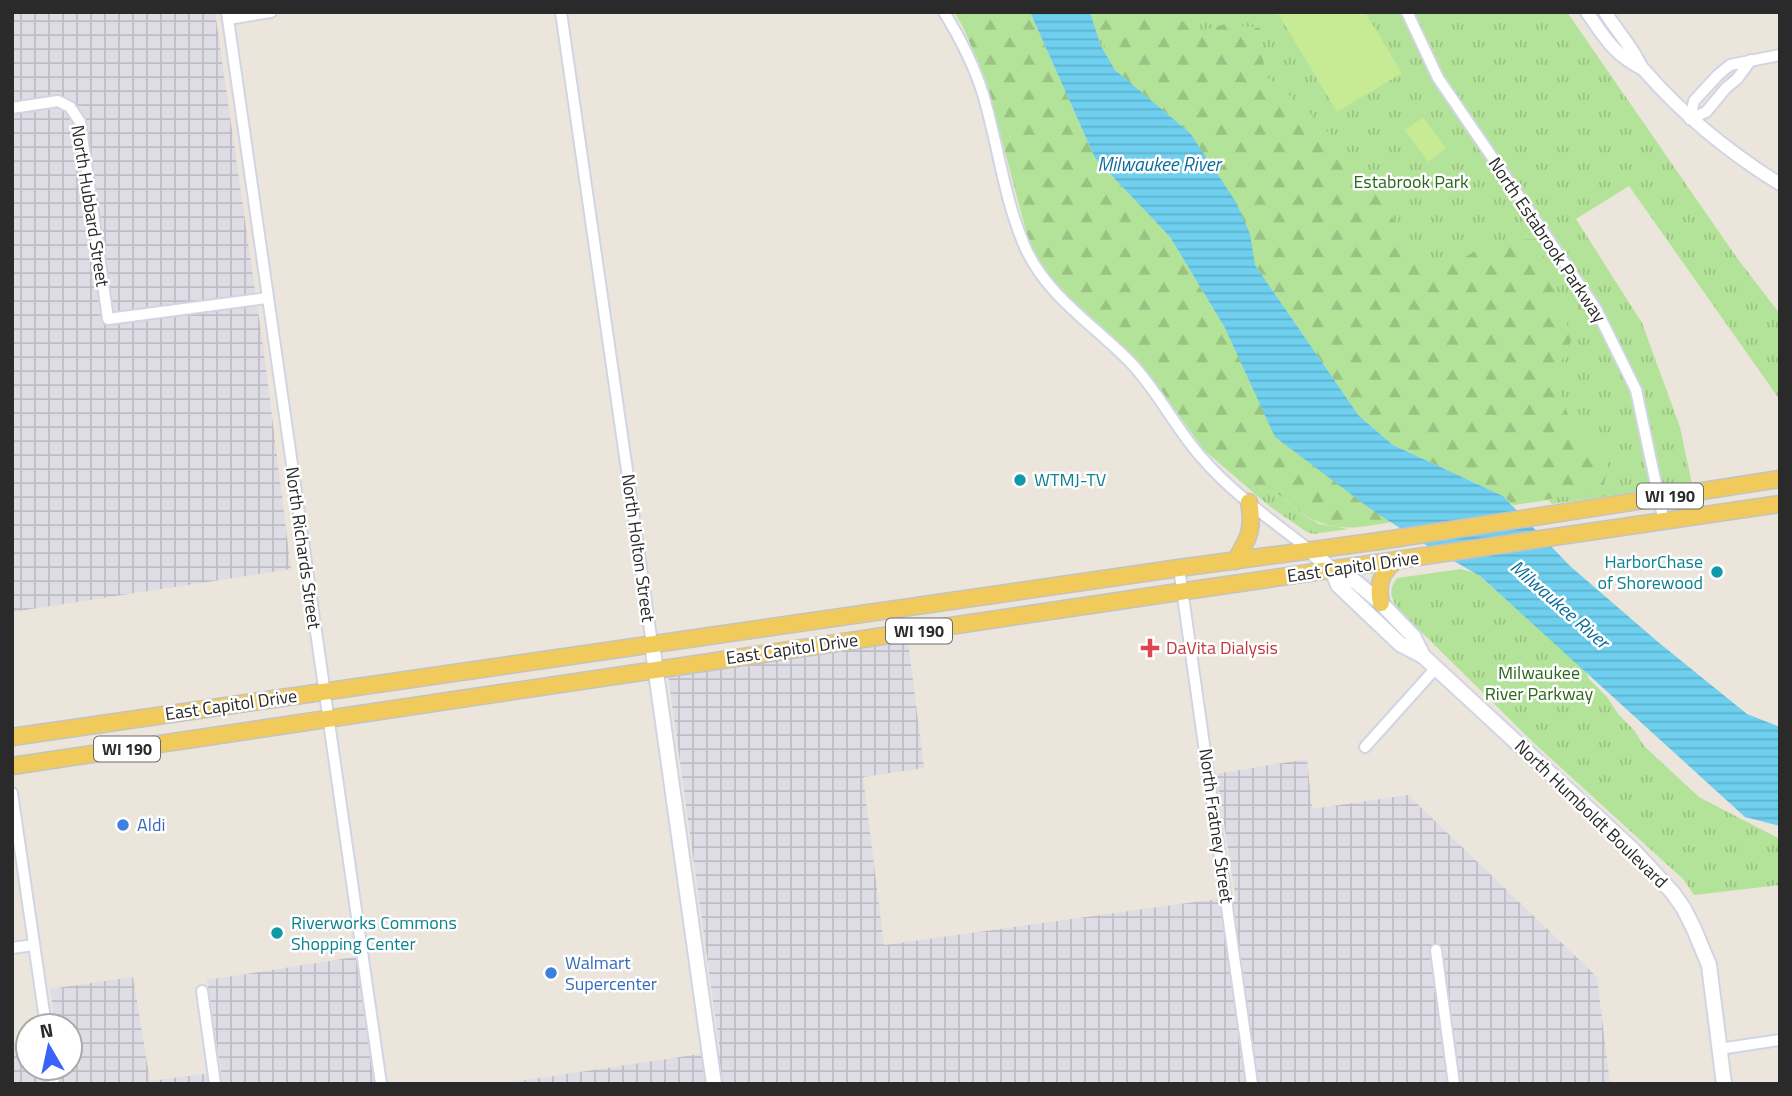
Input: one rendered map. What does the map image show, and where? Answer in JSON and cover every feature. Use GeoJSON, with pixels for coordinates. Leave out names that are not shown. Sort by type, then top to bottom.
{"type":"FeatureCollection","features":[{"type":"Feature","properties":{"kind":"main road","name":"East Capitol Drive"},"geometry":{"type":"LineString","coordinates":[[12,737],[1311,551],[1780,479]]}},
{"type":"Feature","properties":{"kind":"main road","name":"East Capitol Drive"},"geometry":{"type":"LineString","coordinates":[[12,766],[1664,522],[1779,501]]}},
{"type":"Feature","properties":{"kind":"main road"},"geometry":{"type":"LineString","coordinates":[[1236,561],[1251,529],[1249,502]]}},
{"type":"Feature","properties":{"kind":"main road","name":"North Humboldt Boulevard"},"geometry":{"type":"LineString","coordinates":[[1311,551],[1332,570],[1356,582],[1381,603],[1413,636],[1423,656]]}},
{"type":"Feature","properties":{"kind":"main road"},"geometry":{"type":"LineString","coordinates":[[1381,603],[1379,594],[1382,576],[1387,567],[1397,560]]}},
{"type":"Feature","properties":{"kind":"main road","name":"North Humboldt Boulevard"},"geometry":{"type":"LineString","coordinates":[[1332,570],[1338,585],[1400,644],[1423,656],[1634,851],[1673,893],[1689,919],[1709,965],[1724,1084]]}},
{"type":"Feature","properties":{"kind":"main road","name":"North Holton Street"},"geometry":{"type":"LineString","coordinates":[[652,644],[714,1084]]}},
{"type":"Feature","properties":{"kind":"street"},"geometry":{"type":"LineString","coordinates":[[227,15],[271,12]]}},
{"type":"Feature","properties":{"kind":"street","name":"North Holton Street"},"geometry":{"type":"LineString","coordinates":[[562,12],[652,644]]}},
{"type":"Feature","properties":{"kind":"street","name":"North Humboldt Boulevard"},"geometry":{"type":"LineString","coordinates":[[944,12],[962,41],[983,92],[1015,218],[1032,261],[1040,273],[1064,302],[1130,362],[1203,460],[1249,502],[1311,551]]}},
{"type":"Feature","properties":{"kind":"street","name":"North Estabrook Parkway"},"geometry":{"type":"LineString","coordinates":[[1407,12],[1438,78],[1596,309],[1636,390],[1664,522]]}},
{"type":"Feature","properties":{"kind":"street"},"geometry":{"type":"LineString","coordinates":[[1587,12],[1610,46],[1642,68]]}},
{"type":"Feature","properties":{"kind":"street"},"geometry":{"type":"LineString","coordinates":[[1605,12],[1642,68],[1690,119],[1707,134],[1780,184]]}},
{"type":"Feature","properties":{"kind":"street","name":"North Richards Street"},"geometry":{"type":"LineString","coordinates":[[227,15],[381,1084]]}},
{"type":"Feature","properties":{"kind":"street"},"geometry":{"type":"LineString","coordinates":[[1690,119],[1694,101],[1730,65],[1780,55]]}},
{"type":"Feature","properties":{"kind":"street","name":"North Hubbard Street"},"geometry":{"type":"LineString","coordinates":[[12,108],[58,101],[70,107],[79,122],[108,319],[267,298]]}},
{"type":"Feature","properties":{"kind":"street","name":"North Fratney Street"},"geometry":{"type":"LineString","coordinates":[[1179,568],[1252,1084]]}},
{"type":"Feature","properties":{"kind":"street"},"geometry":{"type":"LineString","coordinates":[[1365,747],[1436,668]]}},
{"type":"Feature","properties":{"kind":"street"},"geometry":{"type":"LineString","coordinates":[[12,793],[44,1012]]}},
{"type":"Feature","properties":{"kind":"street"},"geometry":{"type":"LineString","coordinates":[[12,948],[34,945]]}},
{"type":"Feature","properties":{"kind":"street"},"geometry":{"type":"LineString","coordinates":[[1436,950],[1454,1084]]}},
{"type":"Feature","properties":{"kind":"street"},"geometry":{"type":"LineString","coordinates":[[202,991],[215,1084]]}},
{"type":"Feature","properties":{"kind":"street"},"geometry":{"type":"LineString","coordinates":[[1719,1049],[1780,1040]]}},
{"type":"Feature","properties":{"kind":"shaded area"},"geometry":{"type":"Polygon","coordinates":[[[12,12],[215,12],[265,360],[291,569],[12,612],[12,12]]]}},
{"type":"Feature","properties":{"kind":"shaded area"},"geometry":{"type":"Polygon","coordinates":[[[908,641],[924,768],[863,777],[884,945],[1236,898],[1216,774],[1307,759],[1312,809],[1408,795],[1597,977],[1610,1084],[500,1084],[720,1051],[668,675],[908,641]]]}},
{"type":"Feature","properties":{"kind":"shaded area"},"geometry":{"type":"Polygon","coordinates":[[[368,955],[386,1084],[12,1084],[14,1044],[14,1082],[84,1082],[84,1012],[53,1012],[50,989],[133,977],[150,1081],[221,1072],[207,980],[368,955]]]}},
{"type":"Feature","properties":{"kind":"green space"},"geometry":{"type":"Polygon","coordinates":[[[954,12],[1030,12],[1095,158],[1170,237],[1225,328],[1372,510],[1392,522],[1344,528],[1323,524],[1297,510],[1278,494],[1262,489],[1255,494],[1204,450],[1136,358],[1080,309],[1052,280],[1039,261],[1027,235],[986,80],[954,12]]]}},
{"type":"Feature","properties":{"kind":"green space","name":"Estabrook Park"},"geometry":{"type":"Polygon","coordinates":[[[1090,12],[1567,12],[1737,258],[1780,314],[1780,400],[1629,186],[1576,219],[1642,323],[1680,427],[1692,484],[1552,504],[1548,500],[1513,505],[1190,133],[1115,70],[1101,46],[1090,12]]]}},
{"type":"Feature","properties":{"kind":"green space"},"geometry":{"type":"Polygon","coordinates":[[[1090,12],[1173,12],[1195,33],[1225,24],[1260,28],[1265,75],[1307,110],[1360,166],[1383,196],[1404,243],[1444,268],[1495,241],[1538,239],[1572,339],[1555,375],[1569,418],[1593,445],[1609,458],[1603,490],[1513,505],[1503,496],[1393,445],[1359,416],[1255,265],[1190,133],[1115,70],[1090,12]]]}},
{"type":"Feature","properties":{"kind":"green space"},"geometry":{"type":"Polygon","coordinates":[[[1277,12],[1365,12],[1402,73],[1337,112],[1277,12]]]}},
{"type":"Feature","properties":{"kind":"green space"},"geometry":{"type":"Polygon","coordinates":[[[1423,117],[1446,148],[1428,162],[1405,130],[1423,117]]]}},
{"type":"Feature","properties":{"kind":"green space"},"geometry":{"type":"Polygon","coordinates":[[[1262,489],[1277,493],[1319,524],[1349,529],[1313,534],[1307,532],[1255,494],[1262,489]]]}},
{"type":"Feature","properties":{"kind":"green space","name":"Milwaukee River Parkway"},"geometry":{"type":"Polygon","coordinates":[[[1461,569],[1476,573],[1527,618],[1579,657],[1589,679],[1607,697],[1644,746],[1699,797],[1780,839],[1780,885],[1694,895],[1683,879],[1535,744],[1397,608],[1391,593],[1397,578],[1461,569]]]}},
{"type":"Feature","properties":{"kind":"water","name":"Milwaukee River"},"geometry":{"type":"Polygon","coordinates":[[[1030,12],[1090,12],[1101,46],[1115,70],[1190,133],[1236,202],[1250,234],[1255,265],[1359,416],[1393,445],[1503,496],[1570,566],[1658,642],[1747,714],[1780,727],[1780,826],[1745,817],[1480,576],[1372,510],[1275,437],[1225,328],[1170,237],[1095,158],[1030,12]]]}},
{"type":"Feature","properties":{"kind":"place","name":"WTMJ-TV"},"geometry":{"type":"Point","coordinates":[1020,480]}},
{"type":"Feature","properties":{"kind":"place","name":"HarborChase of Shorewood"},"geometry":{"type":"Point","coordinates":[1717,572]}},
{"type":"Feature","properties":{"kind":"place","name":"DaVita Dialysis"},"geometry":{"type":"Point","coordinates":[1150,648]}},
{"type":"Feature","properties":{"kind":"place","name":"Aldi"},"geometry":{"type":"Point","coordinates":[123,825]}},
{"type":"Feature","properties":{"kind":"place","name":"Riverworks Commons Shopping Center"},"geometry":{"type":"Point","coordinates":[277,933]}},
{"type":"Feature","properties":{"kind":"place","name":"Walmart Supercenter"},"geometry":{"type":"Point","coordinates":[551,973]}}]}
